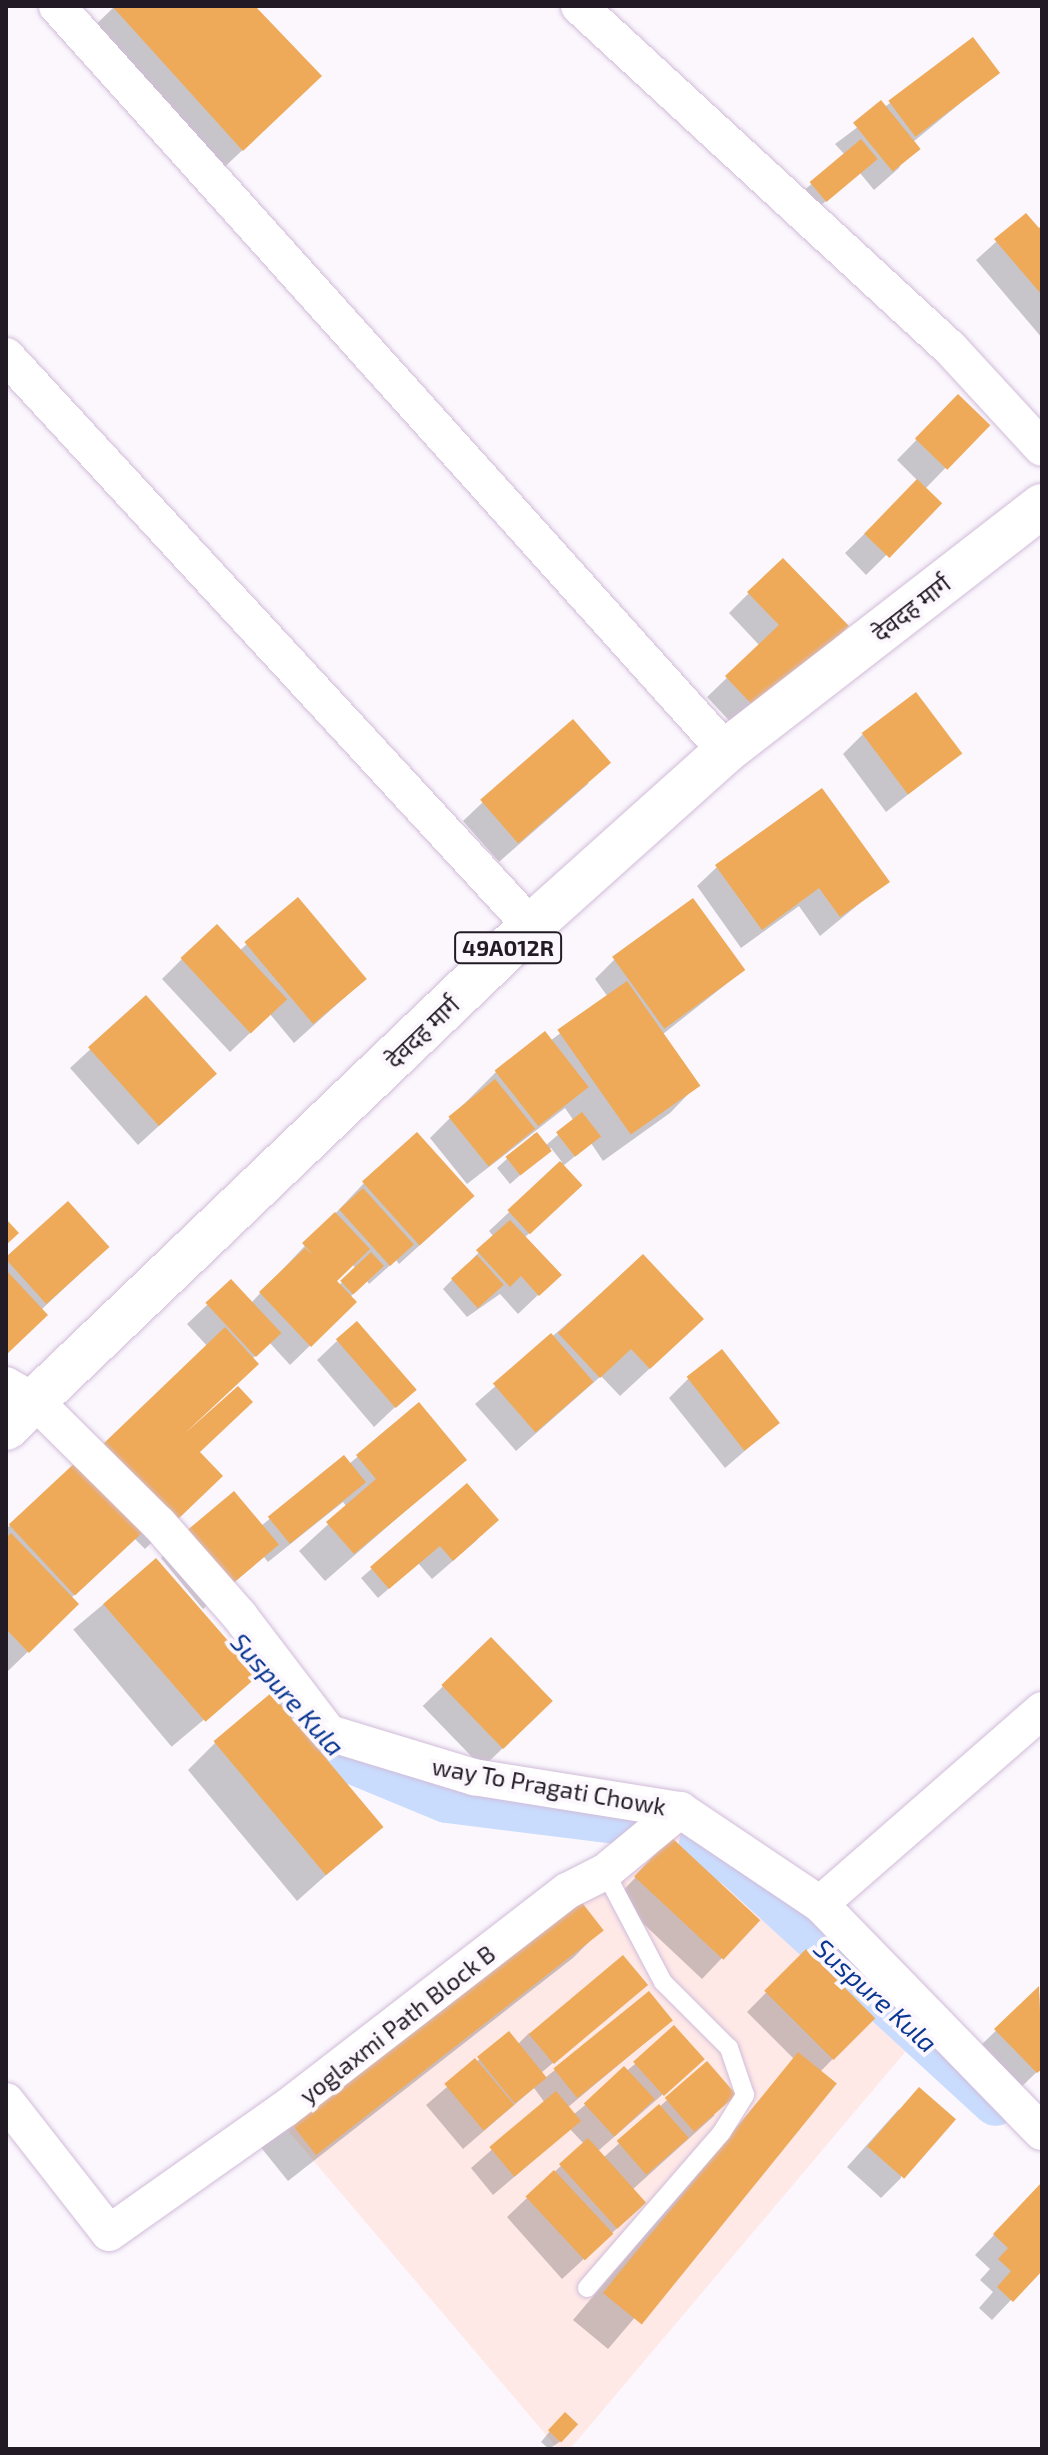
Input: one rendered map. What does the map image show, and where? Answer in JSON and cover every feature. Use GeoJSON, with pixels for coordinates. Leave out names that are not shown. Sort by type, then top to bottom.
{"type":"FeatureCollection","features":[{"type":"Feature","properties":{"kind":"main road","name":"देवदह मार्ग"},"geometry":{"type":"LineString","coordinates":[[16,1405],[531,926],[726,751],[1042,506]]}},
{"type":"Feature","properties":{"kind":"street"},"geometry":{"type":"LineString","coordinates":[[57,6],[726,751]]}},
{"type":"Feature","properties":{"kind":"street"},"geometry":{"type":"LineString","coordinates":[[579,6],[951,349],[1042,448]]}},
{"type":"Feature","properties":{"kind":"street"},"geometry":{"type":"LineString","coordinates":[[6,356],[531,926]]}},
{"type":"Feature","properties":{"kind":"street","name":"way To Pragati Chowk"},"geometry":{"type":"LineString","coordinates":[[16,1405],[189,1558],[329,1733],[474,1777],[680,1810],[820,1904],[1042,2132]]}},
{"type":"Feature","properties":{"kind":"street"},"geometry":{"type":"LineString","coordinates":[[820,1904],[1042,1710]]}},
{"type":"Feature","properties":{"kind":"street","name":"yoglaxmi Path Block B"},"geometry":{"type":"LineString","coordinates":[[6,2101],[109,2233],[285,2109],[567,1891],[605,1872],[680,1810]]}},
{"type":"Feature","properties":{"kind":"lane"},"geometry":{"type":"LineString","coordinates":[[587,2288],[722,2132],[745,2095],[729,2048],[663,1982],[605,1872]]}},
{"type":"Feature","properties":{"kind":"shaded area"},"geometry":{"type":"Polygon","coordinates":[[[691,1824],[922,2032],[570,2449],[558,2449],[279,2120],[691,1824]]]}},
{"type":"Feature","properties":{"kind":"building"},"geometry":{"type":"Polygon","coordinates":[[[112,6],[255,6],[322,76],[243,151],[112,6]]]}},
{"type":"Feature","properties":{"kind":"building"},"geometry":{"type":"Polygon","coordinates":[[[973,37],[1000,73],[915,137],[888,101],[973,37]]]}},
{"type":"Feature","properties":{"kind":"building"},"geometry":{"type":"Polygon","coordinates":[[[881,100],[921,149],[893,172],[853,123],[881,100]]]}},
{"type":"Feature","properties":{"kind":"building"},"geometry":{"type":"Polygon","coordinates":[[[861,139],[878,159],[826,202],[810,182],[861,139]]]}},
{"type":"Feature","properties":{"kind":"building"},"geometry":{"type":"Polygon","coordinates":[[[1026,213],[1039,228],[1042,225],[1042,295],[994,239],[1026,213]]]}},
{"type":"Feature","properties":{"kind":"building"},"geometry":{"type":"Polygon","coordinates":[[[958,394],[990,425],[947,470],[915,439],[958,394]]]}},
{"type":"Feature","properties":{"kind":"building"},"geometry":{"type":"Polygon","coordinates":[[[917,479],[942,503],[889,558],[864,534],[917,479]]]}},
{"type":"Feature","properties":{"kind":"building"},"geometry":{"type":"Polygon","coordinates":[[[783,558],[849,626],[758,711],[725,676],[779,625],[747,592],[783,558]]]}},
{"type":"Feature","properties":{"kind":"building"},"geometry":{"type":"Polygon","coordinates":[[[916,692],[962,753],[908,794],[862,733],[916,692]]]}},
{"type":"Feature","properties":{"kind":"building"},"geometry":{"type":"Polygon","coordinates":[[[573,719],[611,763],[518,843],[480,800],[573,719]]]}},
{"type":"Feature","properties":{"kind":"building"},"geometry":{"type":"Polygon","coordinates":[[[822,788],[890,882],[840,917],[819,888],[762,930],[715,865],[822,788]]]}},
{"type":"Feature","properties":{"kind":"building"},"geometry":{"type":"Polygon","coordinates":[[[298,897],[367,979],[313,1024],[244,942],[298,897]]]}},
{"type":"Feature","properties":{"kind":"building"},"geometry":{"type":"Polygon","coordinates":[[[693,898],[745,970],[664,1029],[612,957],[693,898]]]}},
{"type":"Feature","properties":{"kind":"building"},"geometry":{"type":"Polygon","coordinates":[[[217,924],[287,999],[251,1033],[180,958],[217,924]]]}},
{"type":"Feature","properties":{"kind":"building"},"geometry":{"type":"Polygon","coordinates":[[[627,981],[700,1086],[631,1135],[557,1030],[627,981]]]}},
{"type":"Feature","properties":{"kind":"building"},"geometry":{"type":"Polygon","coordinates":[[[146,995],[217,1074],[159,1126],[88,1047],[146,995]]]}},
{"type":"Feature","properties":{"kind":"building"},"geometry":{"type":"Polygon","coordinates":[[[545,1031],[589,1087],[538,1126],[495,1070],[545,1031]]]}},
{"type":"Feature","properties":{"kind":"building"},"geometry":{"type":"Polygon","coordinates":[[[495,1079],[535,1129],[489,1166],[448,1117],[495,1079]]]}},
{"type":"Feature","properties":{"kind":"building"},"geometry":{"type":"Polygon","coordinates":[[[582,1112],[601,1136],[575,1157],[556,1132],[582,1112]]]}},
{"type":"Feature","properties":{"kind":"building"},"geometry":{"type":"Polygon","coordinates":[[[417,1132],[475,1196],[420,1245],[362,1182],[417,1132]]]}},
{"type":"Feature","properties":{"kind":"building"},"geometry":{"type":"Polygon","coordinates":[[[537,1132],[552,1151],[520,1176],[505,1157],[537,1132]]]}},
{"type":"Feature","properties":{"kind":"building"},"geometry":{"type":"Polygon","coordinates":[[[560,1161],[583,1185],[530,1234],[507,1210],[560,1161]]]}},
{"type":"Feature","properties":{"kind":"building"},"geometry":{"type":"Polygon","coordinates":[[[363,1188],[414,1244],[390,1266],[339,1209],[363,1188]]]}},
{"type":"Feature","properties":{"kind":"building"},"geometry":{"type":"Polygon","coordinates":[[[68,1201],[109,1247],[46,1304],[6,1257],[68,1201]]]}},
{"type":"Feature","properties":{"kind":"building"},"geometry":{"type":"Polygon","coordinates":[[[335,1212],[370,1249],[337,1281],[357,1302],[311,1347],[259,1292],[305,1248],[314,1256],[302,1243],[335,1212]]]}},
{"type":"Feature","properties":{"kind":"building"},"geometry":{"type":"Polygon","coordinates":[[[6,1219],[19,1233],[6,1245],[6,1219]]]}},
{"type":"Feature","properties":{"kind":"building"},"geometry":{"type":"Polygon","coordinates":[[[510,1220],[562,1275],[539,1296],[521,1276],[510,1287],[476,1250],[510,1220]]]}},
{"type":"Feature","properties":{"kind":"building"},"geometry":{"type":"Polygon","coordinates":[[[371,1252],[384,1266],[353,1295],[340,1281],[371,1252]]]}},
{"type":"Feature","properties":{"kind":"building"},"geometry":{"type":"Polygon","coordinates":[[[643,1254],[704,1319],[650,1369],[631,1349],[600,1378],[558,1333],[643,1254]]]}},
{"type":"Feature","properties":{"kind":"building"},"geometry":{"type":"Polygon","coordinates":[[[477,1255],[504,1285],[478,1308],[451,1278],[477,1255]]]}},
{"type":"Feature","properties":{"kind":"building"},"geometry":{"type":"Polygon","coordinates":[[[6,1270],[48,1315],[6,1355],[6,1270]]]}},
{"type":"Feature","properties":{"kind":"building"},"geometry":{"type":"Polygon","coordinates":[[[231,1279],[281,1333],[256,1357],[205,1303],[231,1279]]]}},
{"type":"Feature","properties":{"kind":"building"},"geometry":{"type":"Polygon","coordinates":[[[357,1321],[417,1390],[396,1408],[336,1339],[357,1321]]]}},
{"type":"Feature","properties":{"kind":"building"},"geometry":{"type":"Polygon","coordinates":[[[225,1327],[259,1364],[183,1435],[238,1386],[253,1402],[200,1452],[223,1476],[175,1522],[102,1445],[225,1327]]]}},
{"type":"Feature","properties":{"kind":"building"},"geometry":{"type":"Polygon","coordinates":[[[551,1333],[594,1382],[536,1433],[493,1384],[551,1333]]]}},
{"type":"Feature","properties":{"kind":"building"},"geometry":{"type":"Polygon","coordinates":[[[722,1349],[780,1423],[744,1451],[687,1377],[722,1349]]]}},
{"type":"Feature","properties":{"kind":"building"},"geometry":{"type":"Polygon","coordinates":[[[419,1402],[467,1460],[354,1554],[326,1522],[376,1479],[356,1455],[419,1402]]]}},
{"type":"Feature","properties":{"kind":"building"},"geometry":{"type":"Polygon","coordinates":[[[344,1455],[366,1482],[290,1544],[268,1517],[344,1455]]]}},
{"type":"Feature","properties":{"kind":"building"},"geometry":{"type":"Polygon","coordinates":[[[79,1459],[145,1530],[75,1595],[9,1524],[79,1459]]]}},
{"type":"Feature","properties":{"kind":"building"},"geometry":{"type":"Polygon","coordinates":[[[467,1483],[499,1520],[453,1561],[440,1546],[389,1589],[370,1567],[467,1483]]]}},
{"type":"Feature","properties":{"kind":"building"},"geometry":{"type":"Polygon","coordinates":[[[234,1491],[279,1545],[224,1591],[179,1537],[234,1491]]]}},
{"type":"Feature","properties":{"kind":"building"},"geometry":{"type":"Polygon","coordinates":[[[11,1533],[79,1604],[29,1653],[6,1629],[6,1538],[11,1533]]]}},
{"type":"Feature","properties":{"kind":"building"},"geometry":{"type":"Polygon","coordinates":[[[156,1558],[258,1676],[206,1722],[103,1604],[156,1558]]]}},
{"type":"Feature","properties":{"kind":"building"},"geometry":{"type":"Polygon","coordinates":[[[491,1637],[553,1701],[503,1749],[441,1685],[491,1637]]]}},
{"type":"Feature","properties":{"kind":"building"},"geometry":{"type":"Polygon","coordinates":[[[271,1693],[383,1827],[326,1875],[214,1741],[271,1693]]]}},
{"type":"Feature","properties":{"kind":"building"},"geometry":{"type":"Polygon","coordinates":[[[671,1837],[760,1920],[723,1960],[634,1876],[671,1837]]]}},
{"type":"Feature","properties":{"kind":"building"},"geometry":{"type":"Polygon","coordinates":[[[573,1891],[604,1930],[316,2155],[285,2116],[573,1891]]]}},
{"type":"Feature","properties":{"kind":"building"},"geometry":{"type":"Polygon","coordinates":[[[806,1949],[875,2018],[834,2060],[764,1991],[806,1949]]]}},
{"type":"Feature","properties":{"kind":"building"},"geometry":{"type":"Polygon","coordinates":[[[623,1955],[648,1985],[554,2064],[529,2034],[623,1955]]]}},
{"type":"Feature","properties":{"kind":"building"},"geometry":{"type":"Polygon","coordinates":[[[1039,1986],[1042,2069],[1037,2073],[994,2029],[1039,1986]]]}},
{"type":"Feature","properties":{"kind":"building"},"geometry":{"type":"Polygon","coordinates":[[[649,1991],[673,2021],[577,2098],[553,2068],[649,1991]]]}},
{"type":"Feature","properties":{"kind":"building"},"geometry":{"type":"Polygon","coordinates":[[[674,2025],[705,2059],[664,2096],[633,2062],[674,2025]]]}},
{"type":"Feature","properties":{"kind":"building"},"geometry":{"type":"Polygon","coordinates":[[[509,2031],[547,2078],[515,2103],[477,2057],[509,2031]]]}},
{"type":"Feature","properties":{"kind":"building"},"geometry":{"type":"Polygon","coordinates":[[[798,2052],[837,2083],[642,2324],[603,2293],[798,2052]]]}},
{"type":"Feature","properties":{"kind":"building"},"geometry":{"type":"Polygon","coordinates":[[[475,2058],[514,2105],[484,2130],[444,2084],[475,2058]]]}},
{"type":"Feature","properties":{"kind":"building"},"geometry":{"type":"Polygon","coordinates":[[[707,2061],[737,2095],[694,2132],[665,2098],[707,2061]]]}},
{"type":"Feature","properties":{"kind":"building"},"geometry":{"type":"Polygon","coordinates":[[[624,2066],[655,2099],[614,2136],[584,2104],[624,2066]]]}},
{"type":"Feature","properties":{"kind":"building"},"geometry":{"type":"Polygon","coordinates":[[[919,2087],[956,2119],[904,2179],[867,2147],[919,2087]]]}},
{"type":"Feature","properties":{"kind":"building"},"geometry":{"type":"Polygon","coordinates":[[[556,2091],[581,2121],[514,2177],[489,2147],[556,2091]]]}},
{"type":"Feature","properties":{"kind":"building"},"geometry":{"type":"Polygon","coordinates":[[[659,2104],[689,2138],[646,2175],[617,2141],[659,2104]]]}},
{"type":"Feature","properties":{"kind":"building"},"geometry":{"type":"Polygon","coordinates":[[[588,2138],[646,2203],[617,2229],[559,2164],[588,2138]]]}},
{"type":"Feature","properties":{"kind":"building"},"geometry":{"type":"Polygon","coordinates":[[[554,2170],[613,2234],[585,2260],[525,2197],[554,2170]]]}},
{"type":"Feature","properties":{"kind":"building"},"geometry":{"type":"Polygon","coordinates":[[[1042,2182],[1042,2271],[1013,2302],[997,2287],[1011,2271],[998,2259],[1008,2248],[993,2234],[1042,2182]]]}},
{"type":"Feature","properties":{"kind":"building"},"geometry":{"type":"Polygon","coordinates":[[[565,2412],[578,2424],[561,2443],[548,2430],[565,2412]]]}},
{"type":"Feature","properties":{"kind":"waterway","name":"Suspure Kula"},"geometry":{"type":"LineString","coordinates":[[300,1713],[345,1758],[447,1800],[616,1821]]}},
{"type":"Feature","properties":{"kind":"waterway","name":"Suspure Kula"},"geometry":{"type":"LineString","coordinates":[[702,1844],[736,1865],[996,2103]]}}]}
